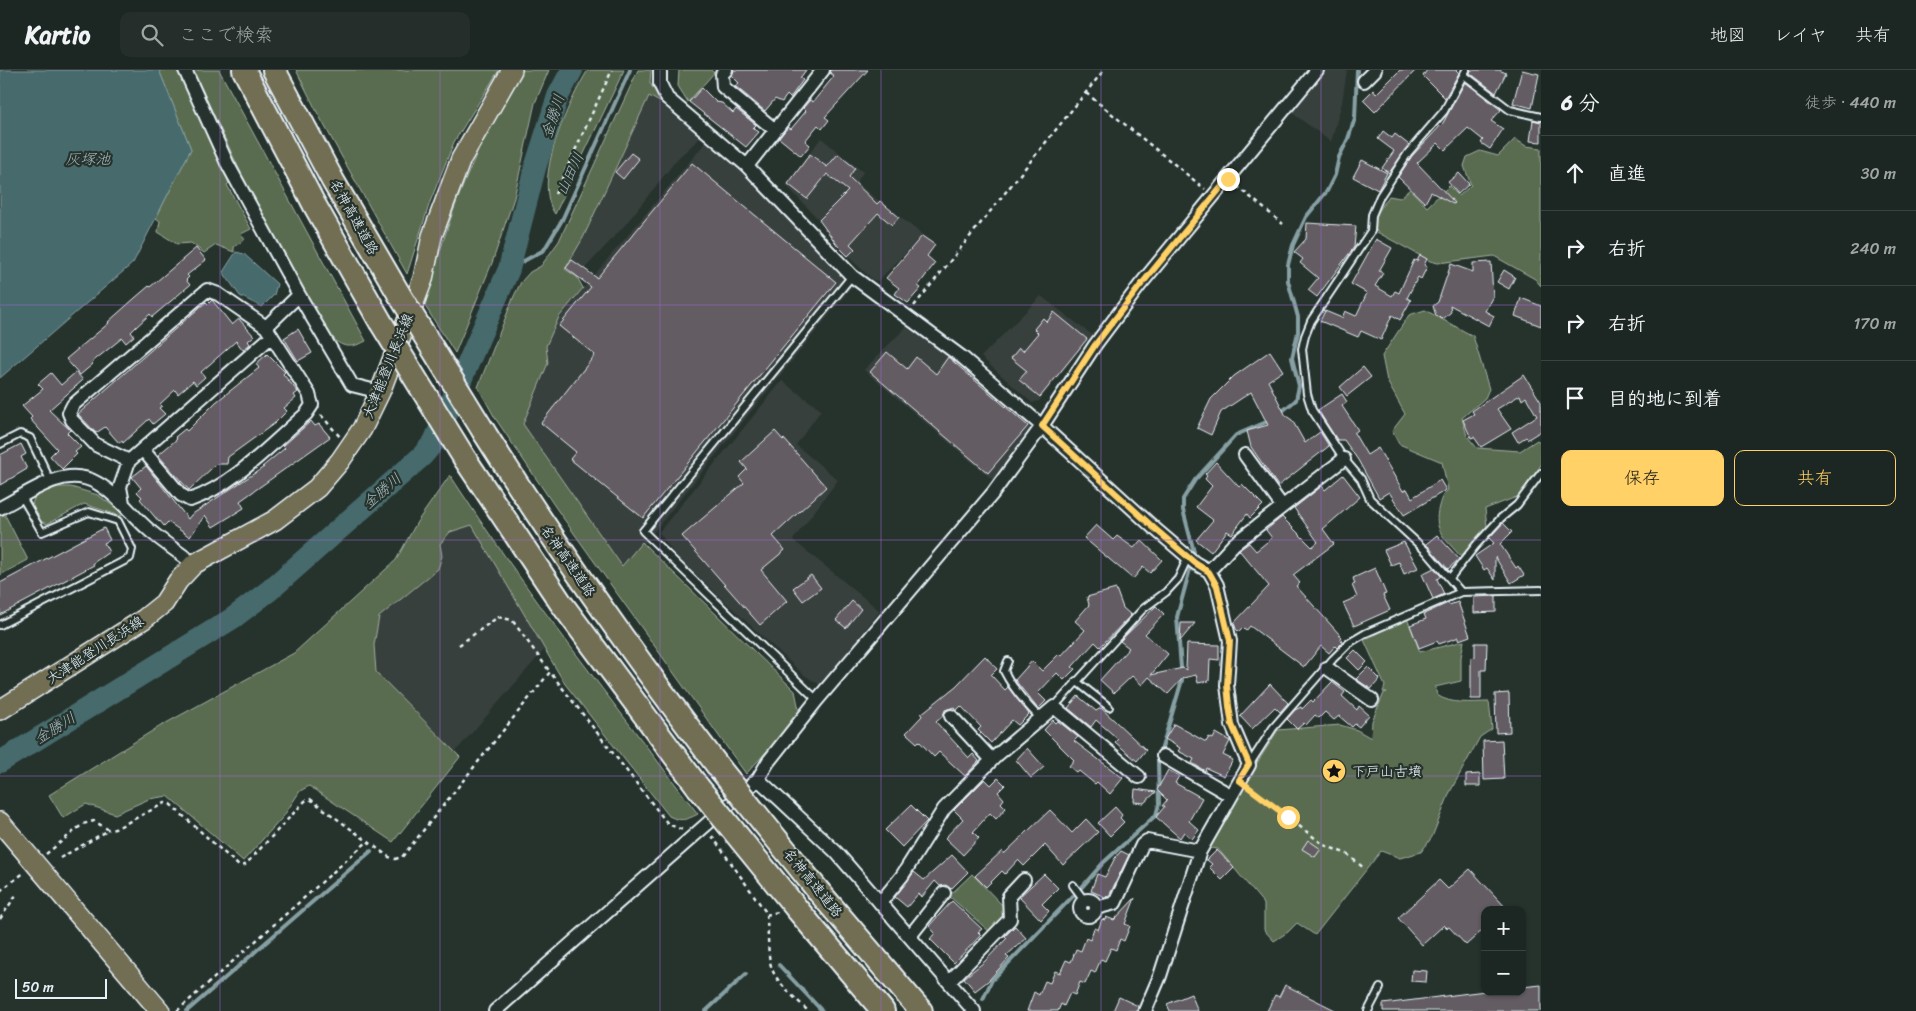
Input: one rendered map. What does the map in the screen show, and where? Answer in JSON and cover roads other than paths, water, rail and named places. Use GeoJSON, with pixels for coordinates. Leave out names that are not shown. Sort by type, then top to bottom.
{"type":"FeatureCollection","features":[{"type":"Feature","properties":{"kind":"highway","name":"名神高速道路"},"geometry":{"type":"LineString","coordinates":[[244,70],[380,321],[465,459],[561,602],[698,787],[797,909],[884,1011]]}},
{"type":"Feature","properties":{"kind":"highway","name":"名神高速道路"},"geometry":{"type":"LineString","coordinates":[[274,70],[398,294],[484,432],[575,571],[720,769],[820,893],[921,1011]]}},
{"type":"Feature","properties":{"kind":"main road","name":"大津能登川長浜線"},"geometry":{"type":"LineString","coordinates":[[0,710],[144,619],[164,603],[178,581],[194,564],[275,520],[317,488],[340,461],[362,429],[380,392],[423,279],[432,236],[461,159],[512,70]]}},
{"type":"Feature","properties":{"kind":"main road"},"geometry":{"type":"LineString","coordinates":[[0,822],[160,1011]]}},
{"type":"Feature","properties":{"kind":"street"},"geometry":{"type":"LineString","coordinates":[[185,70],[227,163],[299,295],[352,385],[380,392]]}},
{"type":"Feature","properties":{"kind":"street"},"geometry":{"type":"LineString","coordinates":[[660,70],[660,84],[667,98],[747,166],[852,276],[963,358],[1188,557],[1209,572],[1217,586],[1230,641],[1227,685],[1232,725],[1249,764],[1200,851],[1160,976],[1144,1011]]}},
{"type":"Feature","properties":{"kind":"street"},"geometry":{"type":"LineString","coordinates":[[726,70],[722,74],[723,87],[775,130]]}},
{"type":"Feature","properties":{"kind":"street"},"geometry":{"type":"LineString","coordinates":[[747,166],[823,70]]}},
{"type":"Feature","properties":{"kind":"street"},"geometry":{"type":"LineString","coordinates":[[495,1011],[758,779],[768,762],[817,700],[993,493],[1042,426],[1112,323],[1317,70]]}},
{"type":"Feature","properties":{"kind":"street"},"geometry":{"type":"LineString","coordinates":[[1364,81],[1375,70]]}},
{"type":"Feature","properties":{"kind":"street"},"geometry":{"type":"LineString","coordinates":[[128,462],[96,445],[72,420],[69,413],[73,405],[207,290],[218,294],[269,332],[309,394],[312,405],[306,414],[236,474],[201,496],[190,500],[181,495],[143,450]]}},
{"type":"Feature","properties":{"kind":"street"},"geometry":{"type":"LineString","coordinates":[[122,503],[120,488],[128,462],[269,332],[299,295]]}},
{"type":"Feature","properties":{"kind":"street"},"geometry":{"type":"LineString","coordinates":[[1245,455],[1282,506]]}},
{"type":"Feature","properties":{"kind":"street"},"geometry":{"type":"LineString","coordinates":[[1209,572],[1234,544],[1344,459]]}},
{"type":"Feature","properties":{"kind":"street"},"geometry":{"type":"LineString","coordinates":[[0,508],[51,482],[66,478],[93,480],[107,488],[147,529],[194,564]]}},
{"type":"Feature","properties":{"kind":"street"},"geometry":{"type":"LineString","coordinates":[[1327,668],[1372,700]]}},
{"type":"Feature","properties":{"kind":"street"},"geometry":{"type":"LineString","coordinates":[[880,903],[902,876],[944,809],[992,760],[1054,707],[1139,777]]}},
{"type":"Feature","properties":{"kind":"street"},"geometry":{"type":"LineString","coordinates":[[951,716],[992,760]]}},
{"type":"Feature","properties":{"kind":"street"},"geometry":{"type":"LineString","coordinates":[[1163,756],[1230,795]]}},
{"type":"Feature","properties":{"kind":"street"},"geometry":{"type":"LineString","coordinates":[[758,779],[836,852],[974,1011]]}},
{"type":"Feature","properties":{"kind":"street"},"geometry":{"type":"LineString","coordinates":[[1084,900],[1091,900],[1096,908],[1116,903],[1142,845],[1147,842],[1200,851]]}},
{"type":"Feature","properties":{"kind":"street"},"geometry":{"type":"LineString","coordinates":[[950,982],[1010,919],[1009,896],[1024,880]]}},
{"type":"Feature","properties":{"kind":"street"},"geometry":{"type":"LineString","coordinates":[[910,936],[944,893]]}},
{"type":"Feature","properties":{"kind":"lane"},"geometry":{"type":"LineString","coordinates":[[1461,592],[1426,551],[1370,499],[1361,479],[1344,459],[1312,410],[1307,394],[1302,349],[1311,320],[1371,231],[1372,215],[1380,196],[1408,153],[1444,111],[1465,72],[1510,110],[1541,117]]}},
{"type":"Feature","properties":{"kind":"lane"},"geometry":{"type":"LineString","coordinates":[[817,700],[643,531],[852,276]]}},
{"type":"Feature","properties":{"kind":"lane"},"geometry":{"type":"LineString","coordinates":[[0,444],[20,434],[30,438],[51,482]]}},
{"type":"Feature","properties":{"kind":"lane"},"geometry":{"type":"LineString","coordinates":[[1450,578],[1476,545],[1501,518],[1517,505],[1541,473]]}},
{"type":"Feature","properties":{"kind":"lane"},"geometry":{"type":"LineString","coordinates":[[0,626],[130,558],[132,549],[118,522],[89,512],[42,532],[22,497]]}},
{"type":"Feature","properties":{"kind":"lane"},"geometry":{"type":"LineString","coordinates":[[1054,707],[1144,609],[1166,592],[1178,579],[1188,557]]}},
{"type":"Feature","properties":{"kind":"lane"},"geometry":{"type":"LineString","coordinates":[[1249,764],[1273,728],[1349,644],[1366,633],[1461,592],[1541,590]]}},
{"type":"Feature","properties":{"kind":"lane"},"geometry":{"type":"LineString","coordinates":[[1008,661],[1004,671],[1008,679],[1026,704],[1040,718]]}},
{"type":"Feature","properties":{"kind":"lane"},"geometry":{"type":"LineString","coordinates":[[1076,681],[1109,707]]}},
{"type":"Feature","properties":{"kind":"lane"},"geometry":{"type":"LineString","coordinates":[[1073,885],[1084,900]]}},
{"type":"Feature","properties":{"kind":"lane"},"geometry":{"type":"LineString","coordinates":[[1368,1011],[1380,988]]}},
{"type":"Feature","properties":{"kind":"water","name":"灰塚池"},"geometry":{"type":"Polygon","coordinates":[[[0,70],[159,70],[191,149],[133,263],[0,378],[0,70]]]}},
{"type":"Feature","properties":{"kind":"water"},"geometry":{"type":"Polygon","coordinates":[[[236,252],[244,254],[277,284],[274,295],[262,307],[240,296],[223,272],[236,252]]]}},
{"type":"Feature","properties":{"kind":"waterway","name":"金勝川"},"geometry":{"type":"LineString","coordinates":[[0,762],[233,618],[270,590],[422,456],[434,442],[509,269],[535,168],[558,96],[572,70]]}},
{"type":"Feature","properties":{"kind":"waterway","name":"山田川"},"geometry":{"type":"LineString","coordinates":[[509,269],[544,250],[562,220],[630,70]]}},
{"type":"Feature","properties":{"kind":"waterway"},"geometry":{"type":"LineString","coordinates":[[1280,413],[1296,400],[1299,386],[1292,358],[1298,332],[1298,317],[1288,281],[1288,265],[1293,245],[1306,217],[1327,191],[1335,175],[1339,157],[1348,139],[1355,118],[1357,70]]}},
{"type":"Feature","properties":{"kind":"waterway"},"geometry":{"type":"LineString","coordinates":[[1194,552],[1183,510],[1183,499],[1195,480],[1236,435],[1271,420]]}},
{"type":"Feature","properties":{"kind":"waterway"},"geometry":{"type":"LineString","coordinates":[[1082,887],[1103,863],[1156,815],[1159,804],[1158,761],[1182,680],[1177,617],[1190,569]]}},
{"type":"Feature","properties":{"kind":"waterway"},"geometry":{"type":"LineString","coordinates":[[187,1011],[371,851]]}},
{"type":"Feature","properties":{"kind":"waterway"},"geometry":{"type":"LineString","coordinates":[[983,999],[992,980],[1073,896]]}},
{"type":"Feature","properties":{"kind":"waterway"},"geometry":{"type":"LineString","coordinates":[[779,965],[822,1011]]}},
{"type":"Feature","properties":{"kind":"waterway"},"geometry":{"type":"LineString","coordinates":[[706,1011],[746,974]]}},
{"type":"Feature","properties":{"kind":"place","name":"下戸山古墳"},"geometry":{"type":"Point","coordinates":[1334,771]}}]}
